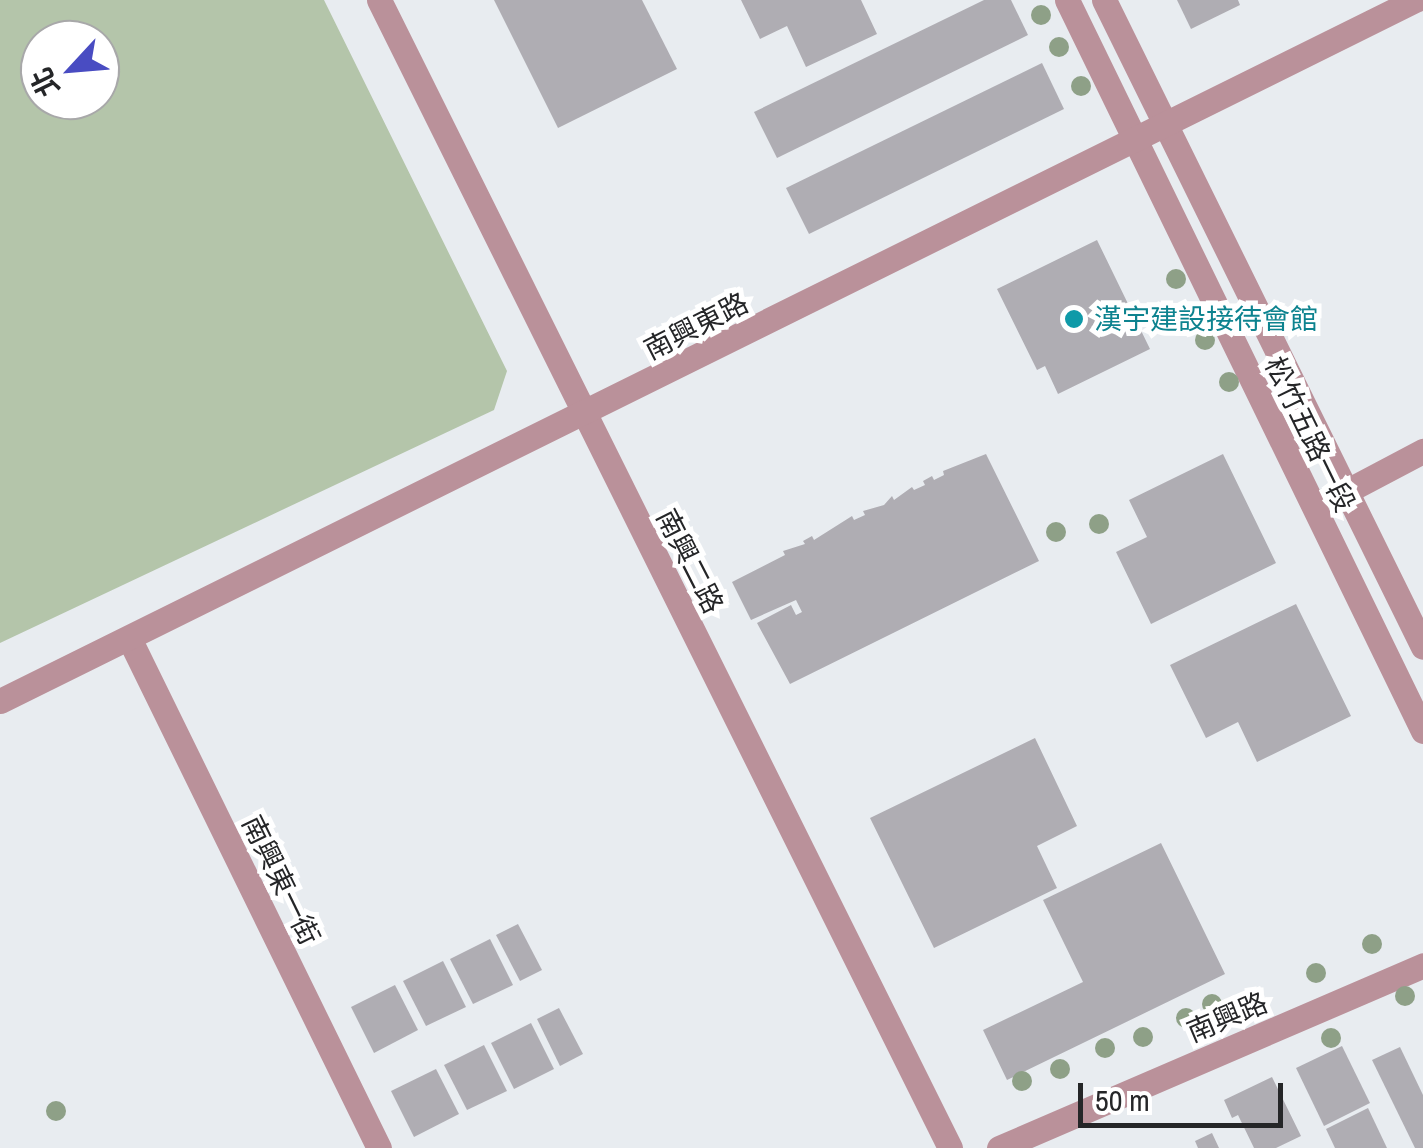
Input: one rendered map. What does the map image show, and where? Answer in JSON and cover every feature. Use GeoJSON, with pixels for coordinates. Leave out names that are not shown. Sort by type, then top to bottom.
{"type":"FeatureCollection","features":[{"type":"Feature","properties":{"kind":"street","name":"南興二路"},"geometry":{"type":"LineString","coordinates":[[379,0],[950,1148]]}},
{"type":"Feature","properties":{"kind":"street","name":"松竹五路一段"},"geometry":{"type":"LineString","coordinates":[[1067,0],[1423,731]]}},
{"type":"Feature","properties":{"kind":"street","name":"松竹五路一段"},"geometry":{"type":"LineString","coordinates":[[1104,0],[1423,647]]}},
{"type":"Feature","properties":{"kind":"street","name":"南興東路"},"geometry":{"type":"LineString","coordinates":[[0,700],[1416,0]]}},
{"type":"Feature","properties":{"kind":"street"},"geometry":{"type":"LineString","coordinates":[[1347,490],[1423,450]]}},
{"type":"Feature","properties":{"kind":"street","name":"南興東一街"},"geometry":{"type":"LineString","coordinates":[[129,638],[380,1148]]}},
{"type":"Feature","properties":{"kind":"street","name":"南興路"},"geometry":{"type":"LineString","coordinates":[[999,1148],[1423,965]]}},
{"type":"Feature","properties":{"kind":"green space"},"geometry":{"type":"Polygon","coordinates":[[[0,0],[324,0],[507,371],[494,410],[0,643],[0,0]]]}},
{"type":"Feature","properties":{"kind":"building"},"geometry":{"type":"Polygon","coordinates":[[[494,0],[642,0],[677,69],[558,128],[494,0]]]}},
{"type":"Feature","properties":{"kind":"building"},"geometry":{"type":"Polygon","coordinates":[[[741,0],[861,0],[877,34],[806,67],[787,26],[760,39],[741,0]]]}},
{"type":"Feature","properties":{"kind":"building"},"geometry":{"type":"Polygon","coordinates":[[[984,0],[1011,0],[1028,35],[777,158],[754,112],[984,0]]]}},
{"type":"Feature","properties":{"kind":"building"},"geometry":{"type":"Polygon","coordinates":[[[1177,0],[1238,0],[1240,5],[1191,29],[1177,0]]]}},
{"type":"Feature","properties":{"kind":"building"},"geometry":{"type":"Polygon","coordinates":[[[1042,63],[1064,109],[809,234],[786,188],[1042,63]]]}},
{"type":"Feature","properties":{"kind":"building","name":"漢宇建設接待會館"},"geometry":{"type":"Polygon","coordinates":[[[1097,240],[1150,349],[1058,394],[1045,366],[1037,370],[997,289],[1097,240]]]}},
{"type":"Feature","properties":{"kind":"building"},"geometry":{"type":"Polygon","coordinates":[[[986,454],[1039,561],[790,684],[757,623],[791,605],[796,615],[802,612],[796,600],[751,620],[732,582],[785,555],[783,551],[805,544],[803,541],[812,536],[814,540],[852,516],[854,520],[865,515],[863,511],[884,505],[892,496],[894,500],[912,487],[914,490],[925,485],[923,481],[932,476],[934,480],[944,475],[943,471],[986,454]]]}},
{"type":"Feature","properties":{"kind":"building"},"geometry":{"type":"Polygon","coordinates":[[[1223,454],[1276,563],[1151,624],[1116,552],[1147,537],[1129,500],[1223,454]]]}},
{"type":"Feature","properties":{"kind":"building"},"geometry":{"type":"Polygon","coordinates":[[[1296,604],[1351,716],[1257,762],[1238,722],[1206,738],[1170,665],[1296,604]]]}},
{"type":"Feature","properties":{"kind":"building"},"geometry":{"type":"Polygon","coordinates":[[[1035,738],[1077,826],[1037,846],[1057,888],[934,948],[870,818],[1035,738]]]}},
{"type":"Feature","properties":{"kind":"building"},"geometry":{"type":"Polygon","coordinates":[[[1161,843],[1225,974],[1007,1080],[983,1030],[1083,982],[1043,900],[1161,843]]]}},
{"type":"Feature","properties":{"kind":"building"},"geometry":{"type":"Polygon","coordinates":[[[518,924],[542,970],[520,981],[496,935],[518,924]]]}},
{"type":"Feature","properties":{"kind":"building"},"geometry":{"type":"Polygon","coordinates":[[[490,939],[513,985],[473,1004],[450,959],[490,939]]]}},
{"type":"Feature","properties":{"kind":"building"},"geometry":{"type":"Polygon","coordinates":[[[443,961],[466,1007],[426,1026],[403,981],[443,961]]]}},
{"type":"Feature","properties":{"kind":"building"},"geometry":{"type":"Polygon","coordinates":[[[395,985],[418,1030],[374,1053],[351,1007],[395,985]]]}},
{"type":"Feature","properties":{"kind":"building"},"geometry":{"type":"Polygon","coordinates":[[[559,1008],[583,1054],[560,1066],[537,1019],[559,1008]]]}},
{"type":"Feature","properties":{"kind":"building"},"geometry":{"type":"Polygon","coordinates":[[[531,1023],[554,1069],[514,1089],[491,1043],[531,1023]]]}},
{"type":"Feature","properties":{"kind":"building"},"geometry":{"type":"Polygon","coordinates":[[[484,1045],[507,1091],[467,1110],[444,1065],[484,1045]]]}},
{"type":"Feature","properties":{"kind":"building"},"geometry":{"type":"Polygon","coordinates":[[[1342,1046],[1370,1103],[1324,1126],[1296,1068],[1342,1046]]]}},
{"type":"Feature","properties":{"kind":"building"},"geometry":{"type":"Polygon","coordinates":[[[1400,1047],[1423,1095],[1423,1148],[1415,1148],[1372,1060],[1400,1047]]]}},
{"type":"Feature","properties":{"kind":"building"},"geometry":{"type":"Polygon","coordinates":[[[436,1069],[459,1114],[414,1137],[391,1091],[436,1069]]]}},
{"type":"Feature","properties":{"kind":"building"},"geometry":{"type":"Polygon","coordinates":[[[1272,1077],[1301,1136],[1276,1148],[1254,1148],[1238,1115],[1232,1118],[1224,1100],[1272,1077]]]}},
{"type":"Feature","properties":{"kind":"building"},"geometry":{"type":"Polygon","coordinates":[[[1368,1108],[1387,1148],[1335,1148],[1326,1129],[1368,1108]]]}},
{"type":"Feature","properties":{"kind":"building"},"geometry":{"type":"Polygon","coordinates":[[[1212,1133],[1219,1148],[1198,1148],[1195,1141],[1212,1133]]]}},
{"type":"Feature","properties":{"kind":"place","name":"漢宇建設接待會館"},"geometry":{"type":"Point","coordinates":[1074,319]}}]}
